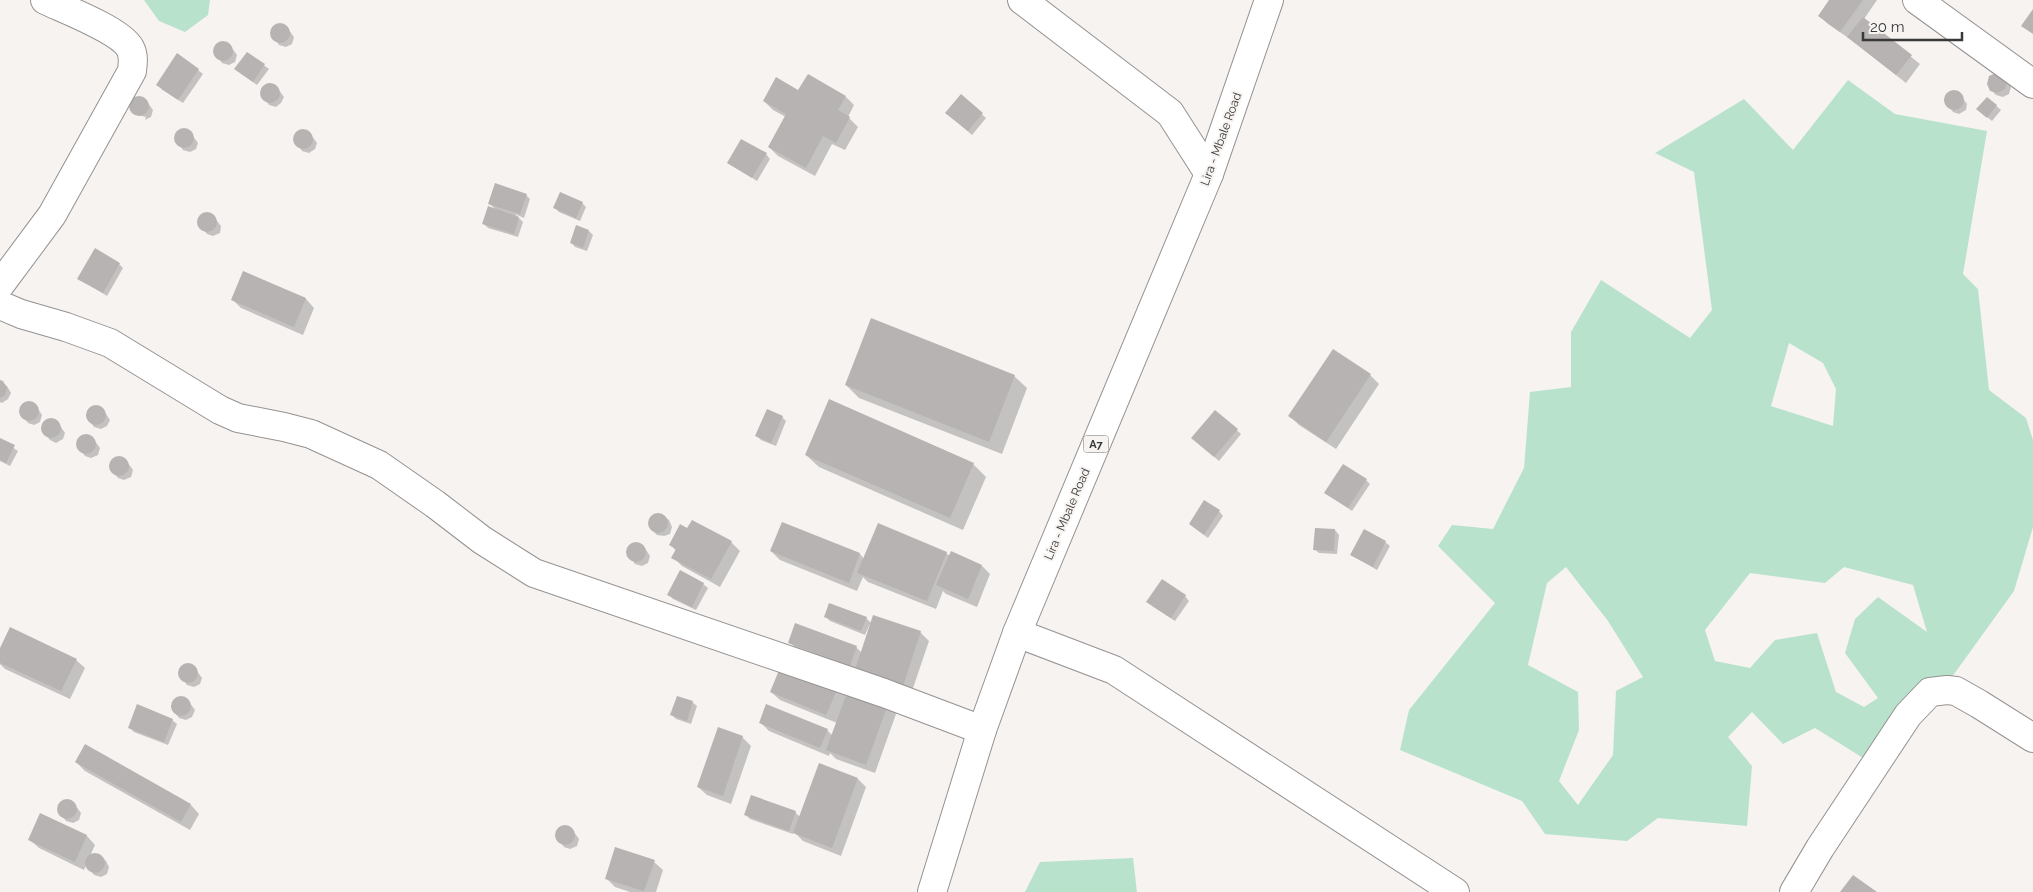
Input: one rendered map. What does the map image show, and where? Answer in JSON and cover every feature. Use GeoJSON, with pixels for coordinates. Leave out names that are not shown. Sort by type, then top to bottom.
{"type":"FeatureCollection","features":[{"type":"Feature","properties":{"kind":"street"},"geometry":{"type":"LineString","coordinates":[[0,285],[52,215],[132,71],[132,53],[126,42],[84,17],[45,0]]}},
{"type":"Feature","properties":{"kind":"street"},"geometry":{"type":"LineString","coordinates":[[1022,0],[1170,113],[1209,174]]}},
{"type":"Feature","properties":{"kind":"street","name":"Lira - Mbale Road"},"geometry":{"type":"LineString","coordinates":[[932,892],[982,730],[1017,633],[1209,174],[1269,0]]}},
{"type":"Feature","properties":{"kind":"street"},"geometry":{"type":"LineString","coordinates":[[1917,0],[2033,84]]}},
{"type":"Feature","properties":{"kind":"street"},"geometry":{"type":"LineString","coordinates":[[0,306],[110,343],[220,410],[238,418],[311,434],[379,465],[482,540],[534,573],[884,693],[982,730]]}},
{"type":"Feature","properties":{"kind":"street"},"geometry":{"type":"LineString","coordinates":[[1017,633],[1114,670],[1455,892]]}},
{"type":"Feature","properties":{"kind":"street"},"geometry":{"type":"LineString","coordinates":[[1794,892],[1820,848],[1908,715],[1930,692],[1946,690],[1956,692],[2033,738]]}},
{"type":"Feature","properties":{"kind":"green space"},"geometry":{"type":"Polygon","coordinates":[[[144,0],[210,0],[208,15],[185,32],[159,21],[144,0]]]}},
{"type":"Feature","properties":{"kind":"green space"},"geometry":{"type":"Polygon","coordinates":[[[1848,80],[1895,114],[1987,131],[1963,274],[1978,289],[1989,390],[2026,418],[2033,440],[2033,527],[2014,591],[1884,771],[1815,728],[1783,744],[1752,712],[1728,737],[1752,766],[1747,826],[1658,818],[1627,841],[1545,834],[1522,801],[1400,750],[1409,710],[1495,603],[1438,546],[1452,525],[1493,529],[1524,468],[1530,392],[1571,387],[1571,332],[1601,280],[1690,338],[1712,310],[1694,172],[1655,153],[1744,99],[1793,150],[1848,80]],[[1789,343],[1771,406],[1833,426],[1836,389],[1823,363],[1789,343]],[[1566,567],[1547,583],[1528,665],[1578,692],[1579,730],[1559,781],[1578,805],[1613,755],[1616,691],[1643,677],[1608,621],[1566,567]],[[1844,567],[1825,583],[1750,573],[1705,630],[1715,661],[1750,668],[1775,640],[1817,633],[1836,692],[1864,707],[1878,698],[1845,653],[1855,619],[1878,597],[1927,632],[1913,585],[1844,567]]]}},
{"type":"Feature","properties":{"kind":"green space"},"geometry":{"type":"Polygon","coordinates":[[[1133,858],[1137,892],[1025,892],[1040,862],[1133,858]]]}},
{"type":"Feature","properties":{"kind":"building"},"geometry":{"type":"Polygon","coordinates":[[[1829,0],[1863,0],[1840,32],[1818,16],[1829,0]]]}},
{"type":"Feature","properties":{"kind":"building"},"geometry":{"type":"Polygon","coordinates":[[[2033,9],[2033,34],[2021,26],[2033,9]]]}},
{"type":"Feature","properties":{"kind":"building"},"geometry":{"type":"Polygon","coordinates":[[[1863,17],[1912,55],[1896,75],[1847,37],[1863,17]]]}},
{"type":"Feature","properties":{"kind":"building"},"geometry":{"type":"Polygon","coordinates":[[[280,23],[287,26],[290,33],[287,40],[280,43],[273,40],[270,33],[273,26],[280,23]]]}},
{"type":"Feature","properties":{"kind":"building"},"geometry":{"type":"Polygon","coordinates":[[[223,41],[230,44],[233,51],[230,58],[223,61],[216,58],[213,51],[216,44],[223,41]]]}},
{"type":"Feature","properties":{"kind":"building"},"geometry":{"type":"Polygon","coordinates":[[[247,52],[265,64],[253,82],[234,69],[247,52]]]}},
{"type":"Feature","properties":{"kind":"building"},"geometry":{"type":"Polygon","coordinates":[[[177,53],[199,69],[178,100],[156,85],[177,53]]]}},
{"type":"Feature","properties":{"kind":"building"},"geometry":{"type":"Polygon","coordinates":[[[1996,73],[2007,82],[2005,89],[1998,93],[1990,91],[1987,84],[1989,76],[1996,73]]]}},
{"type":"Feature","properties":{"kind":"building"},"geometry":{"type":"Polygon","coordinates":[[[808,74],[846,96],[838,110],[850,117],[836,143],[823,136],[806,168],[768,147],[786,114],[763,101],[776,77],[798,90],[808,74]]]}},
{"type":"Feature","properties":{"kind":"building"},"geometry":{"type":"Polygon","coordinates":[[[270,83],[277,86],[280,93],[277,100],[270,103],[263,100],[260,93],[263,86],[270,83]]]}},
{"type":"Feature","properties":{"kind":"building"},"geometry":{"type":"Polygon","coordinates":[[[1954,90],[1961,93],[1964,100],[1961,107],[1954,110],[1947,107],[1944,100],[1947,93],[1954,90]]]}},
{"type":"Feature","properties":{"kind":"building"},"geometry":{"type":"Polygon","coordinates":[[[961,94],[983,113],[968,131],[945,113],[961,94]]]}},
{"type":"Feature","properties":{"kind":"building"},"geometry":{"type":"Polygon","coordinates":[[[139,96],[146,99],[149,106],[146,113],[139,116],[132,113],[129,106],[132,99],[139,96]]]}},
{"type":"Feature","properties":{"kind":"building"},"geometry":{"type":"Polygon","coordinates":[[[1987,97],[1997,105],[1987,118],[1976,109],[1987,97]]]}},
{"type":"Feature","properties":{"kind":"building"},"geometry":{"type":"Polygon","coordinates":[[[184,128],[191,131],[194,138],[191,145],[184,148],[177,145],[174,138],[177,131],[184,128]]]}},
{"type":"Feature","properties":{"kind":"building"},"geometry":{"type":"Polygon","coordinates":[[[303,129],[310,132],[313,139],[310,146],[303,149],[296,146],[293,139],[296,132],[303,129]]]}},
{"type":"Feature","properties":{"kind":"building"},"geometry":{"type":"Polygon","coordinates":[[[741,139],[767,153],[752,178],[727,163],[741,139]]]}},
{"type":"Feature","properties":{"kind":"building"},"geometry":{"type":"Polygon","coordinates":[[[495,183],[527,194],[520,214],[488,204],[495,183]]]}},
{"type":"Feature","properties":{"kind":"building"},"geometry":{"type":"Polygon","coordinates":[[[560,192],[583,202],[576,218],[553,208],[560,192]]]}},
{"type":"Feature","properties":{"kind":"building"},"geometry":{"type":"Polygon","coordinates":[[[488,206],[519,217],[514,234],[482,224],[488,206]]]}},
{"type":"Feature","properties":{"kind":"building"},"geometry":{"type":"Polygon","coordinates":[[[207,212],[214,215],[217,222],[214,229],[207,232],[200,229],[197,222],[200,215],[207,212]]]}},
{"type":"Feature","properties":{"kind":"building"},"geometry":{"type":"Polygon","coordinates":[[[576,225],[589,230],[583,248],[570,243],[576,225]]]}},
{"type":"Feature","properties":{"kind":"building"},"geometry":{"type":"Polygon","coordinates":[[[95,248],[120,263],[103,293],[77,279],[95,248]]]}},
{"type":"Feature","properties":{"kind":"building"},"geometry":{"type":"Polygon","coordinates":[[[243,271],[306,298],[294,327],[231,300],[243,271]]]}},
{"type":"Feature","properties":{"kind":"building"},"geometry":{"type":"Polygon","coordinates":[[[871,318],[1015,375],[989,442],[845,385],[871,318]]]}},
{"type":"Feature","properties":{"kind":"building"},"geometry":{"type":"Polygon","coordinates":[[[1333,349],[1371,374],[1326,442],[1288,416],[1333,349]]]}},
{"type":"Feature","properties":{"kind":"building"},"geometry":{"type":"Polygon","coordinates":[[[0,380],[3,381],[7,388],[5,395],[0,398],[0,380]]]}},
{"type":"Feature","properties":{"kind":"building"},"geometry":{"type":"Polygon","coordinates":[[[829,399],[974,463],[950,518],[805,455],[829,399]]]}},
{"type":"Feature","properties":{"kind":"building"},"geometry":{"type":"Polygon","coordinates":[[[29,401],[36,404],[39,411],[36,418],[29,421],[22,418],[19,411],[22,404],[29,401]]]}},
{"type":"Feature","properties":{"kind":"building"},"geometry":{"type":"Polygon","coordinates":[[[96,405],[103,408],[106,415],[103,422],[96,425],[89,422],[86,415],[89,408],[96,405]]]}},
{"type":"Feature","properties":{"kind":"building"},"geometry":{"type":"Polygon","coordinates":[[[767,409],[783,416],[771,443],[755,436],[767,409]]]}},
{"type":"Feature","properties":{"kind":"building"},"geometry":{"type":"Polygon","coordinates":[[[1215,410],[1238,429],[1214,457],[1191,438],[1215,410]]]}},
{"type":"Feature","properties":{"kind":"building"},"geometry":{"type":"Polygon","coordinates":[[[51,418],[58,421],[61,428],[58,435],[51,438],[44,435],[41,428],[44,421],[51,418]]]}},
{"type":"Feature","properties":{"kind":"building"},"geometry":{"type":"Polygon","coordinates":[[[86,434],[93,437],[96,444],[93,451],[86,454],[79,451],[76,444],[79,437],[86,434]]]}},
{"type":"Feature","properties":{"kind":"building"},"geometry":{"type":"Polygon","coordinates":[[[0,438],[15,445],[6,463],[0,460],[0,438]]]}},
{"type":"Feature","properties":{"kind":"building"},"geometry":{"type":"Polygon","coordinates":[[[119,456],[126,459],[129,466],[126,473],[119,476],[112,473],[109,466],[112,459],[119,456]]]}},
{"type":"Feature","properties":{"kind":"building"},"geometry":{"type":"Polygon","coordinates":[[[1343,464],[1367,479],[1348,508],[1324,493],[1343,464]]]}},
{"type":"Feature","properties":{"kind":"building"},"geometry":{"type":"Polygon","coordinates":[[[1204,500],[1220,510],[1204,535],[1189,524],[1204,500]]]}},
{"type":"Feature","properties":{"kind":"building"},"geometry":{"type":"Polygon","coordinates":[[[658,513],[665,516],[668,523],[665,530],[658,533],[651,530],[648,523],[651,516],[658,513]]]}},
{"type":"Feature","properties":{"kind":"building"},"geometry":{"type":"Polygon","coordinates":[[[692,520],[732,541],[711,579],[671,558],[676,549],[669,545],[680,524],[687,528],[692,520]]]}},
{"type":"Feature","properties":{"kind":"building"},"geometry":{"type":"Polygon","coordinates":[[[782,522],[860,553],[849,583],[770,551],[782,522]]]}},
{"type":"Feature","properties":{"kind":"building"},"geometry":{"type":"Polygon","coordinates":[[[878,523],[947,552],[927,601],[857,573],[878,523]]]}},
{"type":"Feature","properties":{"kind":"building"},"geometry":{"type":"Polygon","coordinates":[[[1315,528],[1335,529],[1334,551],[1313,550],[1315,528]]]}},
{"type":"Feature","properties":{"kind":"building"},"geometry":{"type":"Polygon","coordinates":[[[1364,529],[1386,541],[1373,567],[1350,555],[1364,529]]]}},
{"type":"Feature","properties":{"kind":"building"},"geometry":{"type":"Polygon","coordinates":[[[636,542],[643,545],[646,552],[643,559],[636,562],[629,559],[626,552],[629,545],[636,542]]]}},
{"type":"Feature","properties":{"kind":"building"},"geometry":{"type":"Polygon","coordinates":[[[951,551],[982,565],[968,599],[936,585],[951,551]]]}},
{"type":"Feature","properties":{"kind":"building"},"geometry":{"type":"Polygon","coordinates":[[[680,570],[704,583],[692,607],[667,595],[680,570]]]}},
{"type":"Feature","properties":{"kind":"building"},"geometry":{"type":"Polygon","coordinates":[[[1162,579],[1186,595],[1171,618],[1146,602],[1162,579]]]}},
{"type":"Feature","properties":{"kind":"building"},"geometry":{"type":"Polygon","coordinates":[[[829,603],[867,617],[861,631],[824,617],[829,603]]]}},
{"type":"Feature","properties":{"kind":"building"},"geometry":{"type":"Polygon","coordinates":[[[873,615],[921,631],[903,686],[855,670],[873,615]]]}},
{"type":"Feature","properties":{"kind":"building"},"geometry":{"type":"Polygon","coordinates":[[[795,623],[857,646],[850,666],[788,643],[795,623]]]}},
{"type":"Feature","properties":{"kind":"building"},"geometry":{"type":"Polygon","coordinates":[[[10,627],[77,659],[61,691],[0,663],[0,648],[10,627]]]}},
{"type":"Feature","properties":{"kind":"building"},"geometry":{"type":"Polygon","coordinates":[[[188,663],[195,666],[198,673],[195,680],[188,683],[181,680],[178,673],[181,666],[188,663]]]}},
{"type":"Feature","properties":{"kind":"building"},"geometry":{"type":"Polygon","coordinates":[[[782,663],[839,686],[826,715],[770,692],[782,663]]]}},
{"type":"Feature","properties":{"kind":"building"},"geometry":{"type":"Polygon","coordinates":[[[848,690],[888,704],[866,765],[826,750],[848,690]]]}},
{"type":"Feature","properties":{"kind":"building"},"geometry":{"type":"Polygon","coordinates":[[[181,696],[188,699],[191,706],[188,713],[181,716],[174,713],[171,706],[174,699],[181,696]]]}},
{"type":"Feature","properties":{"kind":"building"},"geometry":{"type":"Polygon","coordinates":[[[677,696],[693,701],[687,721],[670,715],[677,696]]]}},
{"type":"Feature","properties":{"kind":"building"},"geometry":{"type":"Polygon","coordinates":[[[137,704],[173,719],[164,742],[128,728],[137,704]]]}},
{"type":"Feature","properties":{"kind":"building"},"geometry":{"type":"Polygon","coordinates":[[[766,704],[828,729],[820,748],[759,723],[766,704]]]}},
{"type":"Feature","properties":{"kind":"building"},"geometry":{"type":"Polygon","coordinates":[[[718,727],[743,736],[723,796],[697,787],[718,727]]]}},
{"type":"Feature","properties":{"kind":"building"},"geometry":{"type":"Polygon","coordinates":[[[85,744],[191,804],[181,822],[75,762],[85,744]]]}},
{"type":"Feature","properties":{"kind":"building"},"geometry":{"type":"Polygon","coordinates":[[[819,763],[858,778],[832,848],[793,833],[819,763]]]}},
{"type":"Feature","properties":{"kind":"building"},"geometry":{"type":"Polygon","coordinates":[[[751,795],[796,811],[789,831],[744,815],[751,795]]]}},
{"type":"Feature","properties":{"kind":"building"},"geometry":{"type":"Polygon","coordinates":[[[67,799],[74,802],[77,809],[74,816],[67,819],[60,816],[57,809],[60,802],[67,799]]]}},
{"type":"Feature","properties":{"kind":"building"},"geometry":{"type":"Polygon","coordinates":[[[40,813],[87,835],[75,862],[28,840],[40,813]]]}},
{"type":"Feature","properties":{"kind":"building"},"geometry":{"type":"Polygon","coordinates":[[[565,825],[572,828],[575,835],[572,842],[565,845],[558,842],[555,835],[558,828],[565,825]]]}},
{"type":"Feature","properties":{"kind":"building"},"geometry":{"type":"Polygon","coordinates":[[[615,847],[655,860],[644,891],[605,879],[615,847]]]}},
{"type":"Feature","properties":{"kind":"building"},"geometry":{"type":"Polygon","coordinates":[[[95,853],[102,856],[105,863],[102,870],[95,873],[88,870],[85,863],[88,856],[95,853]]]}},
{"type":"Feature","properties":{"kind":"building"},"geometry":{"type":"Polygon","coordinates":[[[1853,875],[1877,892],[1840,892],[1853,875]]]}}]}
